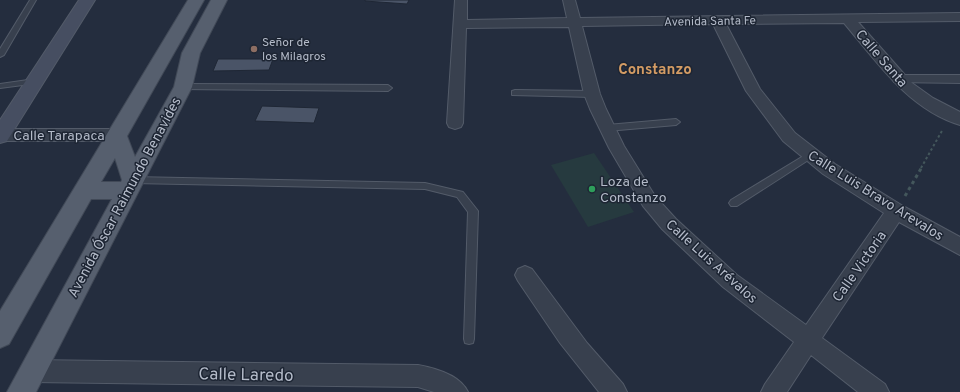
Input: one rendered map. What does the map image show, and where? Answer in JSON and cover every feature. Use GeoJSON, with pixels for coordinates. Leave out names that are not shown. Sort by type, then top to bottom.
{"type":"FeatureCollection","features":[{"type":"Feature","properties":{"kind":"main road"},"geometry":{"type":"LineString","coordinates":[[0,135],[87,0]]}},
{"type":"Feature","properties":{"kind":"main road"},"geometry":{"type":"LineString","coordinates":[[0,335],[196,0]]}},
{"type":"Feature","properties":{"kind":"main road","name":"Avenida Óscar Raimundo Benavides"},"geometry":{"type":"LineString","coordinates":[[27,382],[183,87],[191,53],[219,0]]}},
{"type":"Feature","properties":{"kind":"main road"},"geometry":{"type":"LineString","coordinates":[[85,190],[131,185],[117,135]]}},
{"type":"Feature","properties":{"kind":"street"},"geometry":{"type":"LineString","coordinates":[[455,123],[462,0]]}},
{"type":"Feature","properties":{"kind":"street","name":"Calle Luis Arévalos"},"geometry":{"type":"LineString","coordinates":[[569,0],[592,94],[620,153],[649,201],[670,224],[730,281],[877,392]]}},
{"type":"Feature","properties":{"kind":"street","name":"Avenida Santa Fe"},"geometry":{"type":"LineString","coordinates":[[461,24],[960,17]]}},
{"type":"Feature","properties":{"kind":"street","name":"Calle Santa"},"geometry":{"type":"LineString","coordinates":[[848,19],[898,79],[914,93],[956,117]]}},
{"type":"Feature","properties":{"kind":"street","name":"Calle Luis Bravo Arevalos"},"geometry":{"type":"LineString","coordinates":[[718,21],[754,91],[764,107],[788,137],[829,169],[896,211],[960,247]]}},
{"type":"Feature","properties":{"kind":"street"},"geometry":{"type":"LineString","coordinates":[[898,79],[960,79]]}},
{"type":"Feature","properties":{"kind":"street","name":"Calle Tarapaca"},"geometry":{"type":"LineString","coordinates":[[0,135],[117,135]]}},
{"type":"Feature","properties":{"kind":"street","name":"Calle Victoria"},"geometry":{"type":"LineString","coordinates":[[773,392],[896,211]]}},
{"type":"Feature","properties":{"kind":"street"},"geometry":{"type":"LineString","coordinates":[[525,275],[554,317],[615,392]]}},
{"type":"Feature","properties":{"kind":"street","name":"Calle Laredo"},"geometry":{"type":"LineString","coordinates":[[27,382],[418,376],[433,379],[456,392]]}},
{"type":"Feature","properties":{"kind":"lane"},"geometry":{"type":"LineString","coordinates":[[0,55],[33,0]]}},
{"type":"Feature","properties":{"kind":"lane"},"geometry":{"type":"LineString","coordinates":[[0,86],[35,81]]}},
{"type":"Feature","properties":{"kind":"lane"},"geometry":{"type":"LineString","coordinates":[[183,87],[388,88]]}},
{"type":"Feature","properties":{"kind":"lane"},"geometry":{"type":"LineString","coordinates":[[515,93],[592,94]]}},
{"type":"Feature","properties":{"kind":"lane"},"geometry":{"type":"LineString","coordinates":[[607,128],[676,122]]}},
{"type":"Feature","properties":{"kind":"lane"},"geometry":{"type":"LineString","coordinates":[[734,203],[810,155]]}},
{"type":"Feature","properties":{"kind":"lane"},"geometry":{"type":"LineString","coordinates":[[131,185],[426,186],[460,194],[473,211],[469,339]]}},
{"type":"Feature","properties":{"kind":"path"},"geometry":{"type":"LineString","coordinates":[[896,211],[956,117]]}},
{"type":"Feature","properties":{"kind":"green space","name":"Loza de Constanzo"},"geometry":{"type":"Polygon","coordinates":[[[594,153],[634,212],[588,227],[551,165],[594,153]]]}},
{"type":"Feature","properties":{"kind":"building"},"geometry":{"type":"Polygon","coordinates":[[[365,0],[409,0],[407,4],[365,1],[365,0]]]}},
{"type":"Feature","properties":{"kind":"building"},"geometry":{"type":"Polygon","coordinates":[[[218,59],[273,59],[269,70],[213,71],[218,59]]]}},
{"type":"Feature","properties":{"kind":"building"},"geometry":{"type":"Polygon","coordinates":[[[262,106],[319,108],[314,123],[255,121],[262,106]]]}},
{"type":"Feature","properties":{"kind":"place","name":"Señor de los Milagros"},"geometry":{"type":"Point","coordinates":[254,49]}},
{"type":"Feature","properties":{"kind":"place","name":"Loza de Constanzo"},"geometry":{"type":"Point","coordinates":[592,189]}},
{"type":"Feature","properties":{"kind":"district","name":"Constanzo"},"geometry":{"type":"Point","coordinates":[655,69]}}]}
